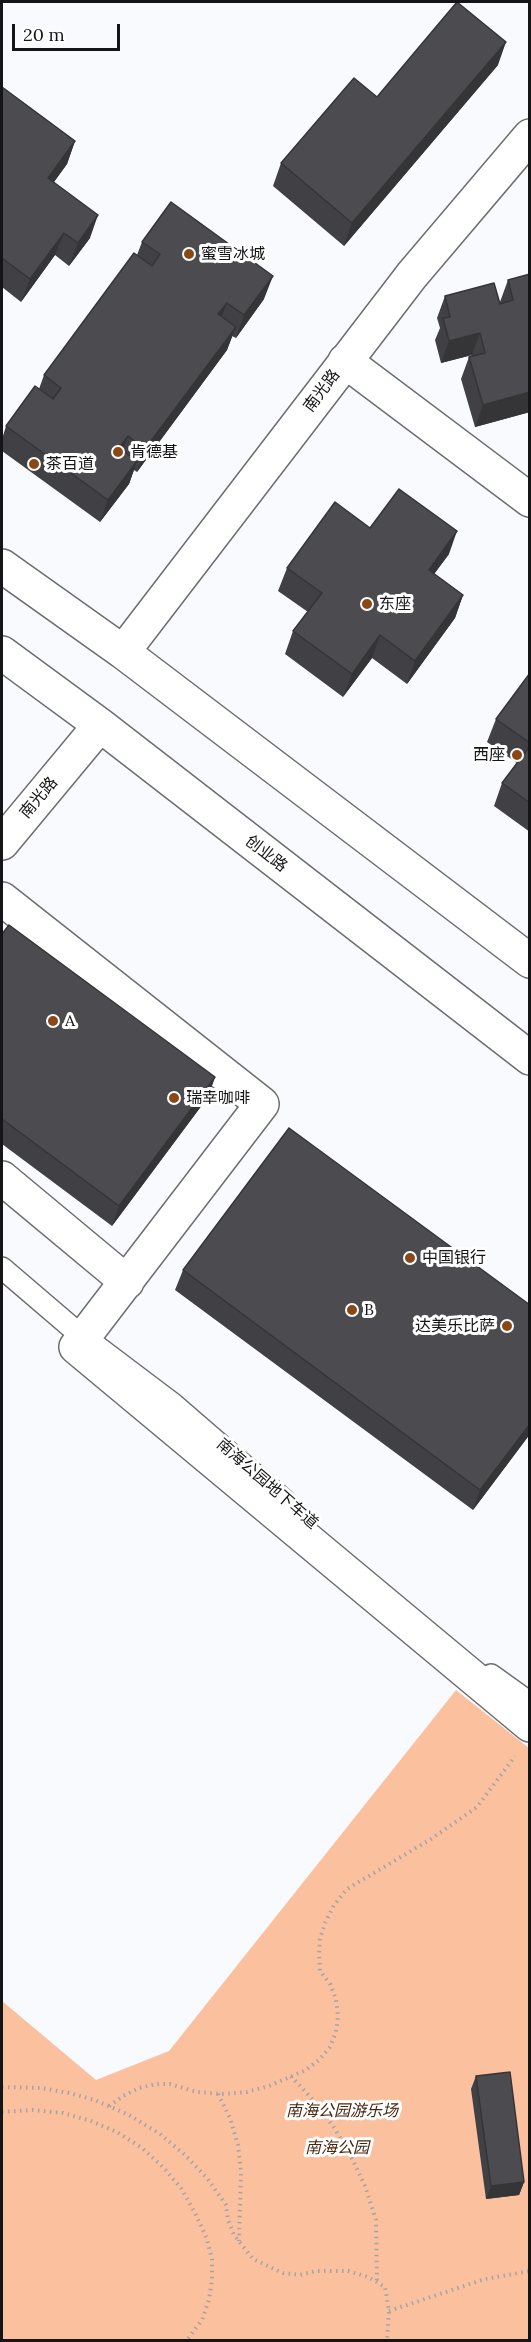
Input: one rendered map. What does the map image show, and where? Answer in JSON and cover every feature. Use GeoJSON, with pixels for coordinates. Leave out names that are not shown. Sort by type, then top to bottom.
{"type":"FeatureCollection","features":[{"type":"Feature","properties":{"kind":"main road","name":"南光路"},"geometry":{"type":"LineString","coordinates":[[123,652],[412,275],[530,136]]}},
{"type":"Feature","properties":{"kind":"main road"},"geometry":{"type":"LineString","coordinates":[[345,362],[530,500]]}},
{"type":"Feature","properties":{"kind":"main road"},"geometry":{"type":"LineString","coordinates":[[2,566],[123,652],[530,961]]}},
{"type":"Feature","properties":{"kind":"main road","name":"创业路"},"geometry":{"type":"LineString","coordinates":[[2,653],[100,725],[530,1058]]}},
{"type":"Feature","properties":{"kind":"main road","name":"南光路"},"geometry":{"type":"LineString","coordinates":[[2,843],[100,725]]}},
{"type":"Feature","properties":{"kind":"main road"},"geometry":{"type":"LineString","coordinates":[[2,899],[262,1104],[76,1347],[523,1740]]}},
{"type":"Feature","properties":{"kind":"main road"},"geometry":{"type":"LineString","coordinates":[[2,1178],[127,1282]]}},
{"type":"Feature","properties":{"kind":"lane","name":"南海公园地下车道"},"geometry":{"type":"LineString","coordinates":[[2,1268],[84,1337],[173,1404],[475,1665],[530,1703]]}},
{"type":"Feature","properties":{"kind":"path"},"geometry":{"type":"LineString","coordinates":[[109,2106],[131,2092],[156,2084],[170,2084],[197,2091],[218,2093],[247,2092],[269,2086],[306,2070],[319,2060],[330,2047],[336,2032],[338,2016],[336,1999],[330,1984],[320,1971],[319,1954],[325,1923],[334,1905],[347,1889],[431,1839],[477,1807],[523,1740]]}},
{"type":"Feature","properties":{"kind":"path"},"geometry":{"type":"LineString","coordinates":[[291,2076],[333,2126],[350,2154],[364,2186],[376,2220],[377,2283]]}},
{"type":"Feature","properties":{"kind":"path"},"geometry":{"type":"LineString","coordinates":[[2,2087],[41,2088],[69,2093],[129,2115],[160,2134],[207,2178],[226,2205],[228,2220],[239,2244],[253,2259],[283,2273],[300,2275],[332,2269],[348,2271],[385,2287],[389,2311],[387,2340]]}},
{"type":"Feature","properties":{"kind":"path"},"geometry":{"type":"LineString","coordinates":[[218,2093],[230,2118],[238,2145],[241,2172],[239,2244]]}},
{"type":"Feature","properties":{"kind":"path"},"geometry":{"type":"LineString","coordinates":[[2,2112],[33,2110],[63,2113],[117,2132],[142,2148],[181,2188],[203,2230],[212,2259],[209,2300],[202,2320],[187,2340]]}},
{"type":"Feature","properties":{"kind":"path"},"geometry":{"type":"LineString","coordinates":[[389,2311],[485,2280],[530,2271]]}},
{"type":"Feature","properties":{"kind":"green space","name":"南海公园"},"geometry":{"type":"Polygon","coordinates":[[[456,1690],[529,1748],[529,2340],[2,2340],[2,2001],[96,2080],[169,2051],[456,1690]]]}},
{"type":"Feature","properties":{"kind":"building"},"geometry":{"type":"Polygon","coordinates":[[[457,2],[506,42],[352,223],[281,163],[354,78],[377,97],[457,2]]]}},
{"type":"Feature","properties":{"kind":"building"},"geometry":{"type":"Polygon","coordinates":[[[2,87],[75,141],[48,178],[98,215],[78,243],[64,233],[30,279],[2,258],[2,87]]]}},
{"type":"Feature","properties":{"kind":"building"},"geometry":{"type":"Polygon","coordinates":[[[171,202],[273,276],[244,315],[227,303],[218,314],[236,327],[145,449],[128,436],[119,448],[137,461],[108,500],[6,426],[35,386],[53,399],[61,388],[44,375],[134,253],[152,266],[160,254],[142,242],[171,202]]]}},
{"type":"Feature","properties":{"kind":"building"},"geometry":{"type":"Polygon","coordinates":[[[530,274],[530,392],[483,405],[469,357],[485,353],[480,333],[449,341],[443,318],[450,317],[445,296],[494,283],[500,304],[513,300],[508,280],[530,274]]]}},
{"type":"Feature","properties":{"kind":"building","name":"东座"},"geometry":{"type":"Polygon","coordinates":[[[399,489],[457,531],[429,570],[463,595],[415,661],[380,635],[352,674],[293,631],[322,593],[287,568],[335,502],[370,528],[399,489]]]}},
{"type":"Feature","properties":{"kind":"building"},"geometry":{"type":"Polygon","coordinates":[[[530,673],[530,743],[496,719],[530,673]]]}},
{"type":"Feature","properties":{"kind":"building"},"geometry":{"type":"Polygon","coordinates":[[[530,746],[530,803],[502,783],[530,746]]]}},
{"type":"Feature","properties":{"kind":"building","name":"A"},"geometry":{"type":"Polygon","coordinates":[[[9,925],[215,1077],[119,1206],[2,1119],[2,934],[9,925]]]}},
{"type":"Feature","properties":{"kind":"building","name":"B"},"geometry":{"type":"Polygon","coordinates":[[[289,1128],[530,1305],[530,1424],[480,1490],[183,1270],[289,1128]]]}},
{"type":"Feature","properties":{"kind":"building"},"geometry":{"type":"Polygon","coordinates":[[[510,2072],[524,2182],[491,2186],[476,2076],[510,2072]]]}},
{"type":"Feature","properties":{"kind":"place","name":"蜜雪冰城"},"geometry":{"type":"Point","coordinates":[189,254]}},
{"type":"Feature","properties":{"kind":"place","name":"肯德基"},"geometry":{"type":"Point","coordinates":[118,452]}},
{"type":"Feature","properties":{"kind":"place","name":"茶百道"},"geometry":{"type":"Point","coordinates":[34,464]}},
{"type":"Feature","properties":{"kind":"place","name":"东座"},"geometry":{"type":"Point","coordinates":[367,604]}},
{"type":"Feature","properties":{"kind":"place","name":"西座"},"geometry":{"type":"Point","coordinates":[517,755]}},
{"type":"Feature","properties":{"kind":"place","name":"A"},"geometry":{"type":"Point","coordinates":[53,1021]}},
{"type":"Feature","properties":{"kind":"place","name":"瑞幸咖啡"},"geometry":{"type":"Point","coordinates":[174,1098]}},
{"type":"Feature","properties":{"kind":"place","name":"中国银行"},"geometry":{"type":"Point","coordinates":[410,1258]}},
{"type":"Feature","properties":{"kind":"place","name":"B"},"geometry":{"type":"Point","coordinates":[352,1310]}},
{"type":"Feature","properties":{"kind":"place","name":"达美乐比萨"},"geometry":{"type":"Point","coordinates":[507,1326]}},
{"type":"Feature","properties":{"kind":"park label","name":"南海公园游乐场"},"geometry":{"type":"Point","coordinates":[342,2111]}}]}
